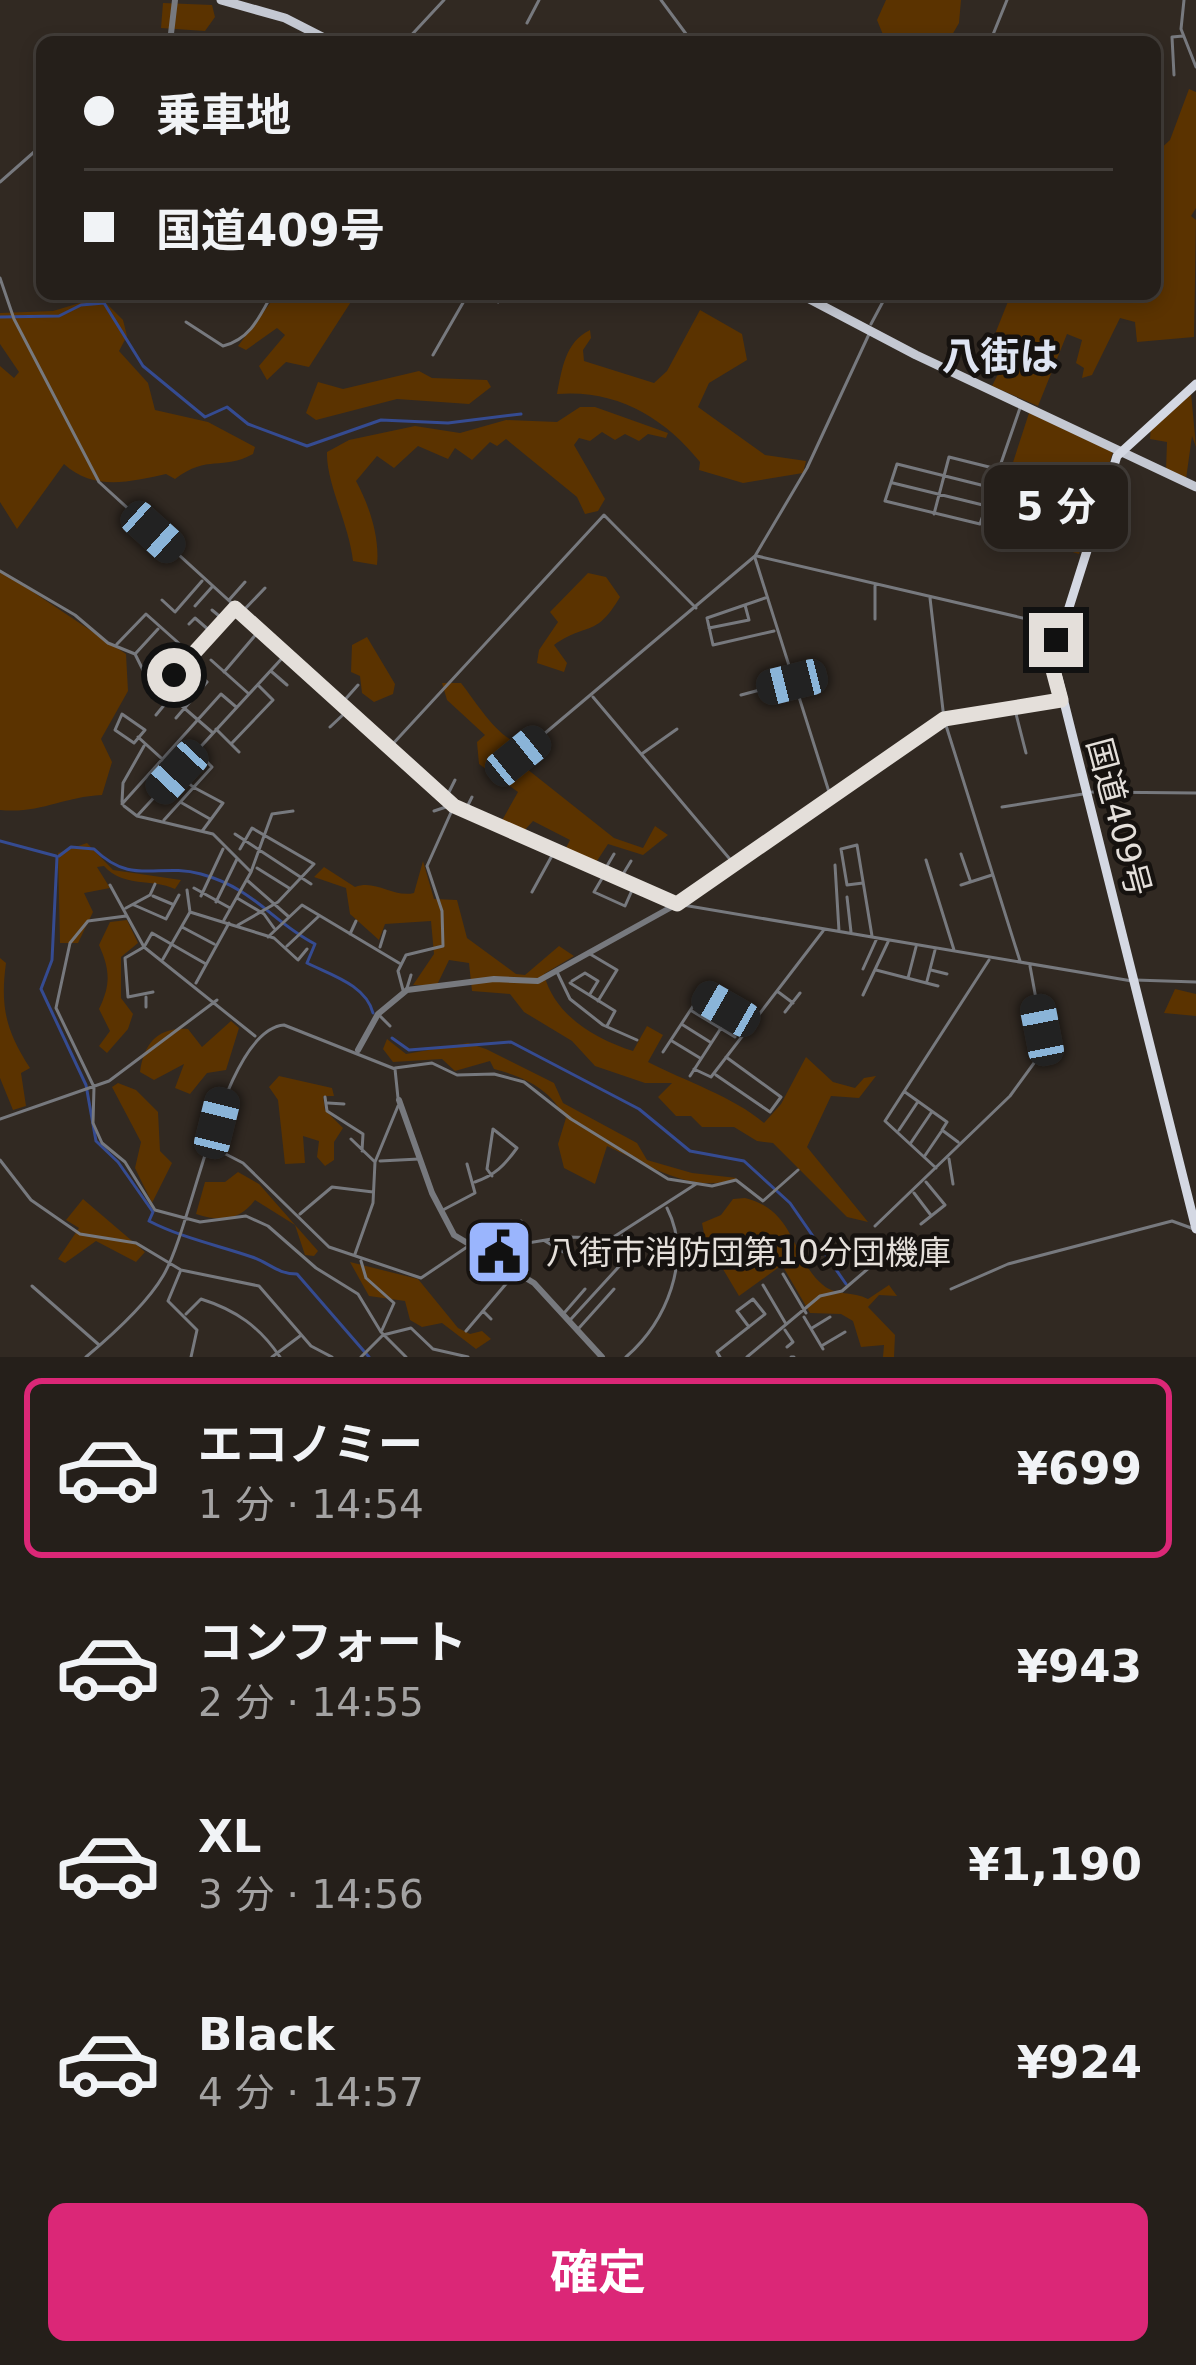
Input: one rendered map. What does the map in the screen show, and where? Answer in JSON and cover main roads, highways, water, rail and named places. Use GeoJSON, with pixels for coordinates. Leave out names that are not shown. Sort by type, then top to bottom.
{"type":"FeatureCollection","features":[{"type":"Feature","properties":{"kind":"highway"},"geometry":{"type":"LineString","coordinates":[[1119,452],[1196,384]]}},
{"type":"Feature","properties":{"kind":"highway","name":"国道409号"},"geometry":{"type":"LineString","coordinates":[[1119,452],[1053,658],[1196,1230]]}},
{"type":"Feature","properties":{"kind":"main road"},"geometry":{"type":"LineString","coordinates":[[221,0],[285,18],[320,36]]}},
{"type":"Feature","properties":{"kind":"main road"},"geometry":{"type":"LineString","coordinates":[[812,300],[1196,488]]}},
{"type":"Feature","properties":{"kind":"waterway"},"geometry":{"type":"LineString","coordinates":[[0,317],[59,316],[81,305],[104,303],[143,366],[205,417],[227,407],[248,424],[307,446],[381,420],[448,423],[521,414]]}},
{"type":"Feature","properties":{"kind":"waterway"},"geometry":{"type":"LineString","coordinates":[[0,841],[56,856]]}},
{"type":"Feature","properties":{"kind":"waterway"},"geometry":{"type":"LineString","coordinates":[[59,856],[71,847],[94,849],[121,867],[186,871],[220,880],[315,944],[307,963],[355,988],[373,1013]]}},
{"type":"Feature","properties":{"kind":"waterway"},"geometry":{"type":"LineString","coordinates":[[57,857],[52,960],[41,989],[86,1085],[96,1141],[118,1162],[153,1212],[149,1221],[297,1274],[369,1357]]}},
{"type":"Feature","properties":{"kind":"waterway"},"geometry":{"type":"LineString","coordinates":[[392,1038],[409,1050],[511,1042],[639,1109],[690,1151],[744,1161],[790,1203],[846,1284]]}},
{"type":"Feature","properties":{"kind":"place","name":"八街市消防団第10分団機庫"},"geometry":{"type":"Point","coordinates":[499,1252]}},
{"type":"Feature","properties":{"kind":"district","name":"八街は"},"geometry":{"type":"Point","coordinates":[1000,356]}}]}
